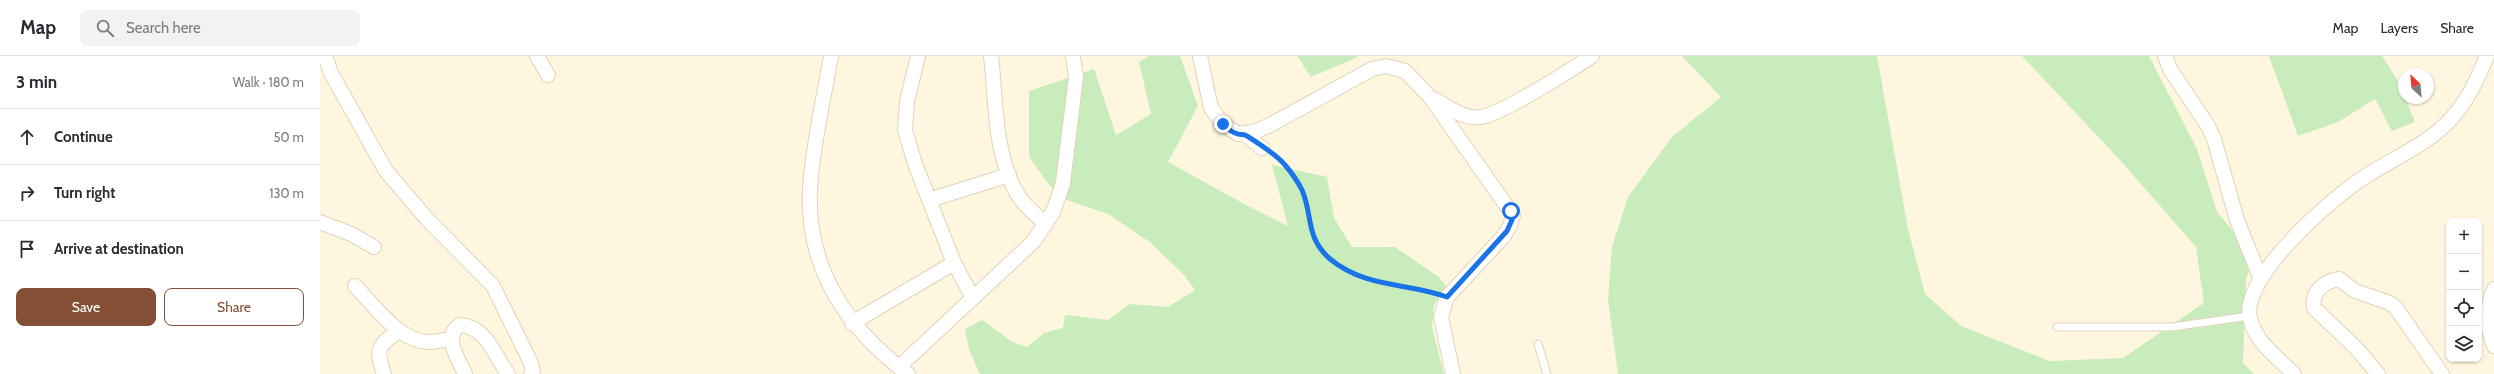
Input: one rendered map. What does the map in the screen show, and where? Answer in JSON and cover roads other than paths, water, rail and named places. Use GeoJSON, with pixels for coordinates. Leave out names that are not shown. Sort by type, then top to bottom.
{"type":"FeatureCollection","features":[{"type":"Feature","properties":{"kind":"street"},"geometry":{"type":"LineString","coordinates":[[325,56],[331,73],[386,171],[413,204],[484,276],[499,295],[534,373]]}},
{"type":"Feature","properties":{"kind":"street"},"geometry":{"type":"LineString","coordinates":[[537,56],[548,75]]}},
{"type":"Feature","properties":{"kind":"street"},"geometry":{"type":"LineString","coordinates":[[831,56],[811,177],[812,229],[830,286],[852,323],[903,371],[973,298],[1033,242],[1053,212],[1063,183],[1076,77],[1073,56]]}},
{"type":"Feature","properties":{"kind":"street"},"geometry":{"type":"LineString","coordinates":[[918,56],[907,102],[905,130],[915,164],[954,263],[973,298]]}},
{"type":"Feature","properties":{"kind":"street"},"geometry":{"type":"LineString","coordinates":[[991,56],[998,130],[1008,175],[1014,189],[1028,208],[1046,224]]}},
{"type":"Feature","properties":{"kind":"street"},"geometry":{"type":"LineString","coordinates":[[1200,56],[1207,94],[1215,117],[1231,131],[1245,134],[1262,148]]}},
{"type":"Feature","properties":{"kind":"street"},"geometry":{"type":"LineString","coordinates":[[1430,96],[1461,115],[1482,117],[1546,84],[1592,56]]}},
{"type":"Feature","properties":{"kind":"street"},"geometry":{"type":"LineString","coordinates":[[2165,56],[2170,69],[2208,126],[2214,139],[2237,220],[2260,277]]}},
{"type":"Feature","properties":{"kind":"street"},"geometry":{"type":"LineString","coordinates":[[2294,374],[2263,344],[2254,332],[2249,316],[2250,298],[2260,277],[2294,239],[2343,192],[2426,140],[2449,122],[2465,102],[2487,56]]}},
{"type":"Feature","properties":{"kind":"street"},"geometry":{"type":"LineString","coordinates":[[1245,134],[1270,125],[1362,74],[1381,66],[1405,71],[1430,96],[1513,215],[1510,226],[1503,237],[1447,297],[1441,317],[1453,374]]}},
{"type":"Feature","properties":{"kind":"street"},"geometry":{"type":"LineString","coordinates":[[929,200],[1008,175]]}},
{"type":"Feature","properties":{"kind":"street"},"geometry":{"type":"LineString","coordinates":[[320,222],[351,234],[374,247]]}},
{"type":"Feature","properties":{"kind":"street"},"geometry":{"type":"LineString","coordinates":[[852,323],[954,263]]}},
{"type":"Feature","properties":{"kind":"street"},"geometry":{"type":"LineString","coordinates":[[2378,374],[2357,349],[2314,308],[2312,300],[2316,293],[2331,280],[2339,279],[2356,291],[2390,303],[2396,308],[2442,374]]}},
{"type":"Feature","properties":{"kind":"street"},"geometry":{"type":"LineString","coordinates":[[355,286],[400,331],[415,340],[430,342],[451,339]]}},
{"type":"Feature","properties":{"kind":"street"},"geometry":{"type":"LineString","coordinates":[[2494,289],[2487,319],[2488,332],[2494,346]]}},
{"type":"Feature","properties":{"kind":"street"},"geometry":{"type":"LineString","coordinates":[[465,374],[451,339],[452,332],[460,325],[468,326],[486,338],[508,374]]}},
{"type":"Feature","properties":{"kind":"street"},"geometry":{"type":"LineString","coordinates":[[384,374],[378,359],[378,349],[385,340],[400,331]]}},
{"type":"Feature","properties":{"kind":"lane"},"geometry":{"type":"LineString","coordinates":[[2057,327],[2172,327],[2249,316]]}},
{"type":"Feature","properties":{"kind":"lane"},"geometry":{"type":"LineString","coordinates":[[1538,344],[1547,374]]}}]}
